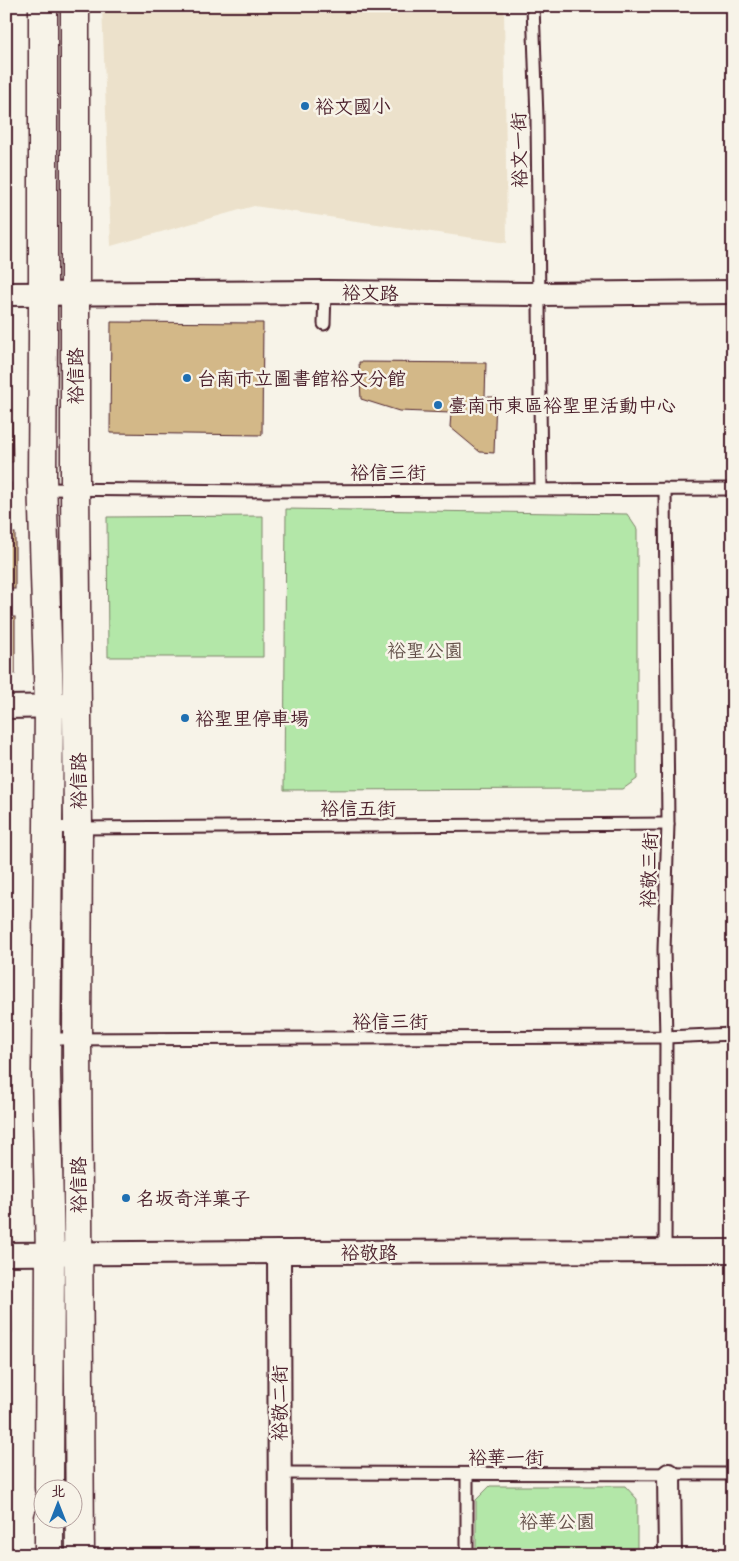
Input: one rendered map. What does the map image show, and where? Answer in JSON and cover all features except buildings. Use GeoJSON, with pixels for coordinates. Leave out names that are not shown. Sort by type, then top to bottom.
{"type":"FeatureCollection","features":[{"type":"Feature","properties":{"kind":"street","name":"裕信路"},"geometry":{"type":"LineString","coordinates":[[43,6],[43,489],[49,706],[47,1039],[50,1255],[49,1478]]}},
{"type":"Feature","properties":{"kind":"street","name":"裕信路"},"geometry":{"type":"LineString","coordinates":[[75,6],[75,488],[78,706],[77,1039],[80,1555]]}},
{"type":"Feature","properties":{"kind":"street","name":"裕文路"},"geometry":{"type":"LineString","coordinates":[[6,294],[733,292]]}},
{"type":"Feature","properties":{"kind":"street"},"geometry":{"type":"LineString","coordinates":[[6,707],[78,706]]}},
{"type":"Feature","properties":{"kind":"street","name":"裕敬路"},"geometry":{"type":"LineString","coordinates":[[6,1254],[733,1251]]}},
{"type":"Feature","properties":{"kind":"street","name":"裕敬二街"},"geometry":{"type":"LineString","coordinates":[[279,1252],[280,1555]]}},
{"type":"Feature","properties":{"kind":"street"},"geometry":{"type":"LineString","coordinates":[[669,1475],[670,1555]]}},
{"type":"Feature","properties":{"kind":"street"},"geometry":{"type":"LineString","coordinates":[[49,1528],[49,1555]]}},
{"type":"Feature","properties":{"kind":"lane","name":"裕文一街"},"geometry":{"type":"LineString","coordinates":[[533,6],[537,118],[541,489]]}},
{"type":"Feature","properties":{"kind":"lane"},"geometry":{"type":"LineString","coordinates":[[324,324],[325,292]]}},
{"type":"Feature","properties":{"kind":"lane","name":"裕信三街"},"geometry":{"type":"LineString","coordinates":[[43,489],[269,491],[733,489]]}},
{"type":"Feature","properties":{"kind":"lane","name":"裕敬三街"},"geometry":{"type":"LineString","coordinates":[[665,489],[668,824],[664,950],[666,1037],[665,1252]]}},
{"type":"Feature","properties":{"kind":"lane","name":"裕信五街"},"geometry":{"type":"LineString","coordinates":[[48,827],[668,824]]}},
{"type":"Feature","properties":{"kind":"lane","name":"裕信三街"},"geometry":{"type":"LineString","coordinates":[[47,1039],[666,1037],[733,1034]]}},
{"type":"Feature","properties":{"kind":"lane","name":"裕華一街"},"geometry":{"type":"LineString","coordinates":[[280,1473],[733,1474]]}},
{"type":"Feature","properties":{"kind":"lane"},"geometry":{"type":"LineString","coordinates":[[467,1474],[467,1555]]}},
{"type":"Feature","properties":{"kind":"shaded area","name":"裕文國小"},"geometry":{"type":"Polygon","coordinates":[[[102,6],[504,6],[507,243],[254,206],[111,246],[102,6]]]}},
{"type":"Feature","properties":{"kind":"green space","name":"裕聖公園"},"geometry":{"type":"Polygon","coordinates":[[[286,509],[627,514],[637,529],[637,779],[623,789],[284,790],[286,509]]]}},
{"type":"Feature","properties":{"kind":"green space"},"geometry":{"type":"Polygon","coordinates":[[[263,516],[263,657],[108,657],[107,517],[263,516]]]}},
{"type":"Feature","properties":{"kind":"green space","name":"裕華公園"},"geometry":{"type":"Polygon","coordinates":[[[490,1486],[625,1486],[637,1499],[637,1555],[476,1555],[476,1500],[490,1486]]]}},
{"type":"Feature","properties":{"kind":"place","name":"裕文國小"},"geometry":{"type":"Point","coordinates":[305,106]}},
{"type":"Feature","properties":{"kind":"place","name":"台南市立圖書館裕文分館"},"geometry":{"type":"Point","coordinates":[187,378]}},
{"type":"Feature","properties":{"kind":"place","name":"臺南市東區裕聖里活動中心"},"geometry":{"type":"Point","coordinates":[438,405]}},
{"type":"Feature","properties":{"kind":"place","name":"裕聖里停車場"},"geometry":{"type":"Point","coordinates":[185,718]}},
{"type":"Feature","properties":{"kind":"place","name":"名坂奇洋菓子"},"geometry":{"type":"Point","coordinates":[126,1198]}}]}
